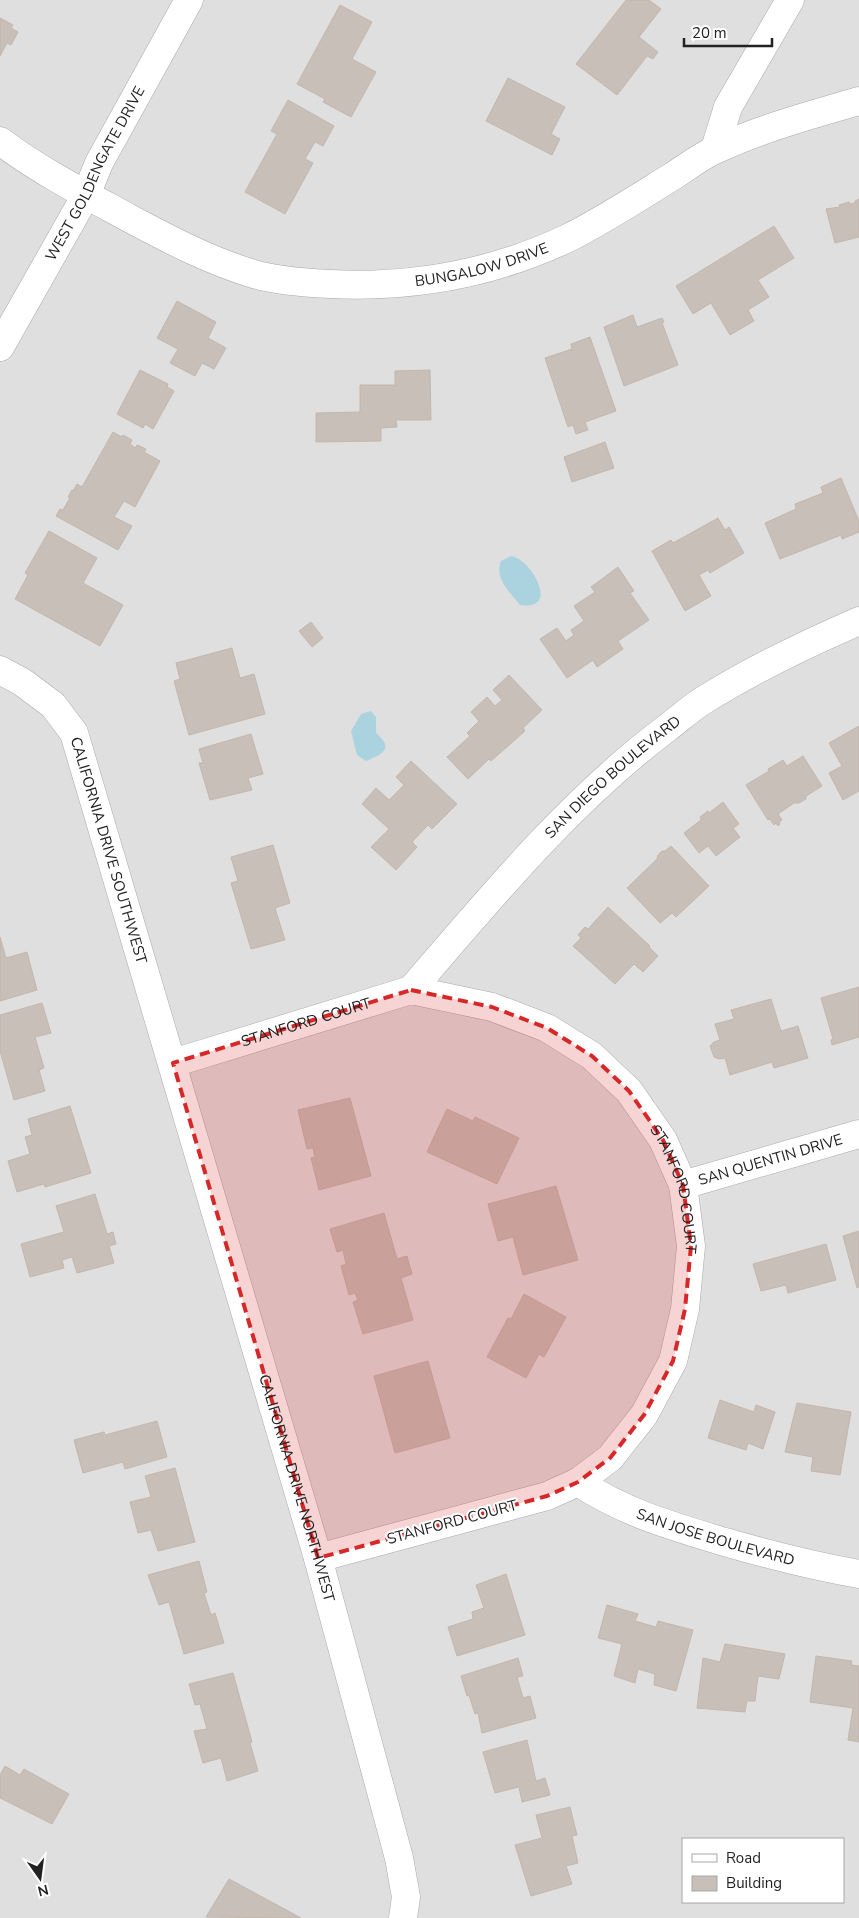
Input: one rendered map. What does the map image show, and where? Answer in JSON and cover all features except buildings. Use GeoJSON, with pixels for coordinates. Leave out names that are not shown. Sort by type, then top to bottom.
{"type":"FeatureCollection","features":[{"type":"Feature","properties":{"kind":"street","name":"WEST GOLDENGATE DRIVE"},"geometry":{"type":"LineString","coordinates":[[0,347],[86,195],[99,163],[189,0]]}},
{"type":"Feature","properties":{"kind":"street"},"geometry":{"type":"LineString","coordinates":[[715,149],[728,106],[790,0]]}},
{"type":"Feature","properties":{"kind":"street","name":"BUNGALOW DRIVE"},"geometry":{"type":"LineString","coordinates":[[0,141],[17,154],[86,195],[209,258],[258,275],[310,283],[376,285],[424,282],[479,271],[526,256],[577,233],[631,202],[715,149],[783,123],[859,101]]}},
{"type":"Feature","properties":{"kind":"street","name":"SAN DIEGO BOULEVARD"},"geometry":{"type":"LineString","coordinates":[[411,990],[528,856],[581,800],[621,764],[703,701],[757,669],[810,642],[859,621]]}},
{"type":"Feature","properties":{"kind":"street","name":"CALIFORNIA DRIVE SOUTHWEST"},"geometry":{"type":"LineString","coordinates":[[0,670],[22,682],[53,705],[74,733],[173,1063]]}},
{"type":"Feature","properties":{"kind":"street","name":"STANFORD COURT"},"geometry":{"type":"LineString","coordinates":[[173,1063],[411,990],[492,1007],[547,1028],[592,1056],[634,1098],[663,1140],[683,1185],[690,1246],[685,1309],[673,1361],[644,1415],[610,1458],[578,1482],[547,1496],[318,1558]]}},
{"type":"Feature","properties":{"kind":"street","name":"CALIFORNIA DRIVE NORTHWEST"},"geometry":{"type":"LineString","coordinates":[[173,1063],[318,1558],[400,1858],[406,1897],[404,1918]]}},
{"type":"Feature","properties":{"kind":"street","name":"SAN QUENTIN DRIVE"},"geometry":{"type":"LineString","coordinates":[[683,1185],[859,1134]]}},
{"type":"Feature","properties":{"kind":"street","name":"SAN JOSE BOULEVARD"},"geometry":{"type":"LineString","coordinates":[[578,1482],[602,1498],[664,1524],[818,1567],[859,1574]]}},
{"type":"Feature","properties":{"kind":"highlighted area"},"geometry":{"type":"Polygon","coordinates":[[[411,990],[492,1007],[547,1028],[592,1056],[629,1091],[663,1140],[683,1185],[691,1246],[685,1309],[673,1361],[644,1415],[610,1458],[578,1482],[547,1496],[318,1558],[173,1063],[411,990]]]}},
{"type":"Feature","properties":{"kind":"shaded area"},"geometry":{"type":"Polygon","coordinates":[[[0,0],[859,0],[859,1918],[0,1918],[0,0]]]}},
{"type":"Feature","properties":{"kind":"water"},"geometry":{"type":"Polygon","coordinates":[[[511,556],[519,559],[526,565],[538,584],[541,593],[539,600],[532,605],[520,605],[501,579],[499,568],[501,561],[511,556]]]}},
{"type":"Feature","properties":{"kind":"water"},"geometry":{"type":"Polygon","coordinates":[[[371,711],[376,717],[376,733],[385,743],[385,747],[377,756],[366,761],[357,755],[351,731],[361,714],[371,711]]]}}]}
